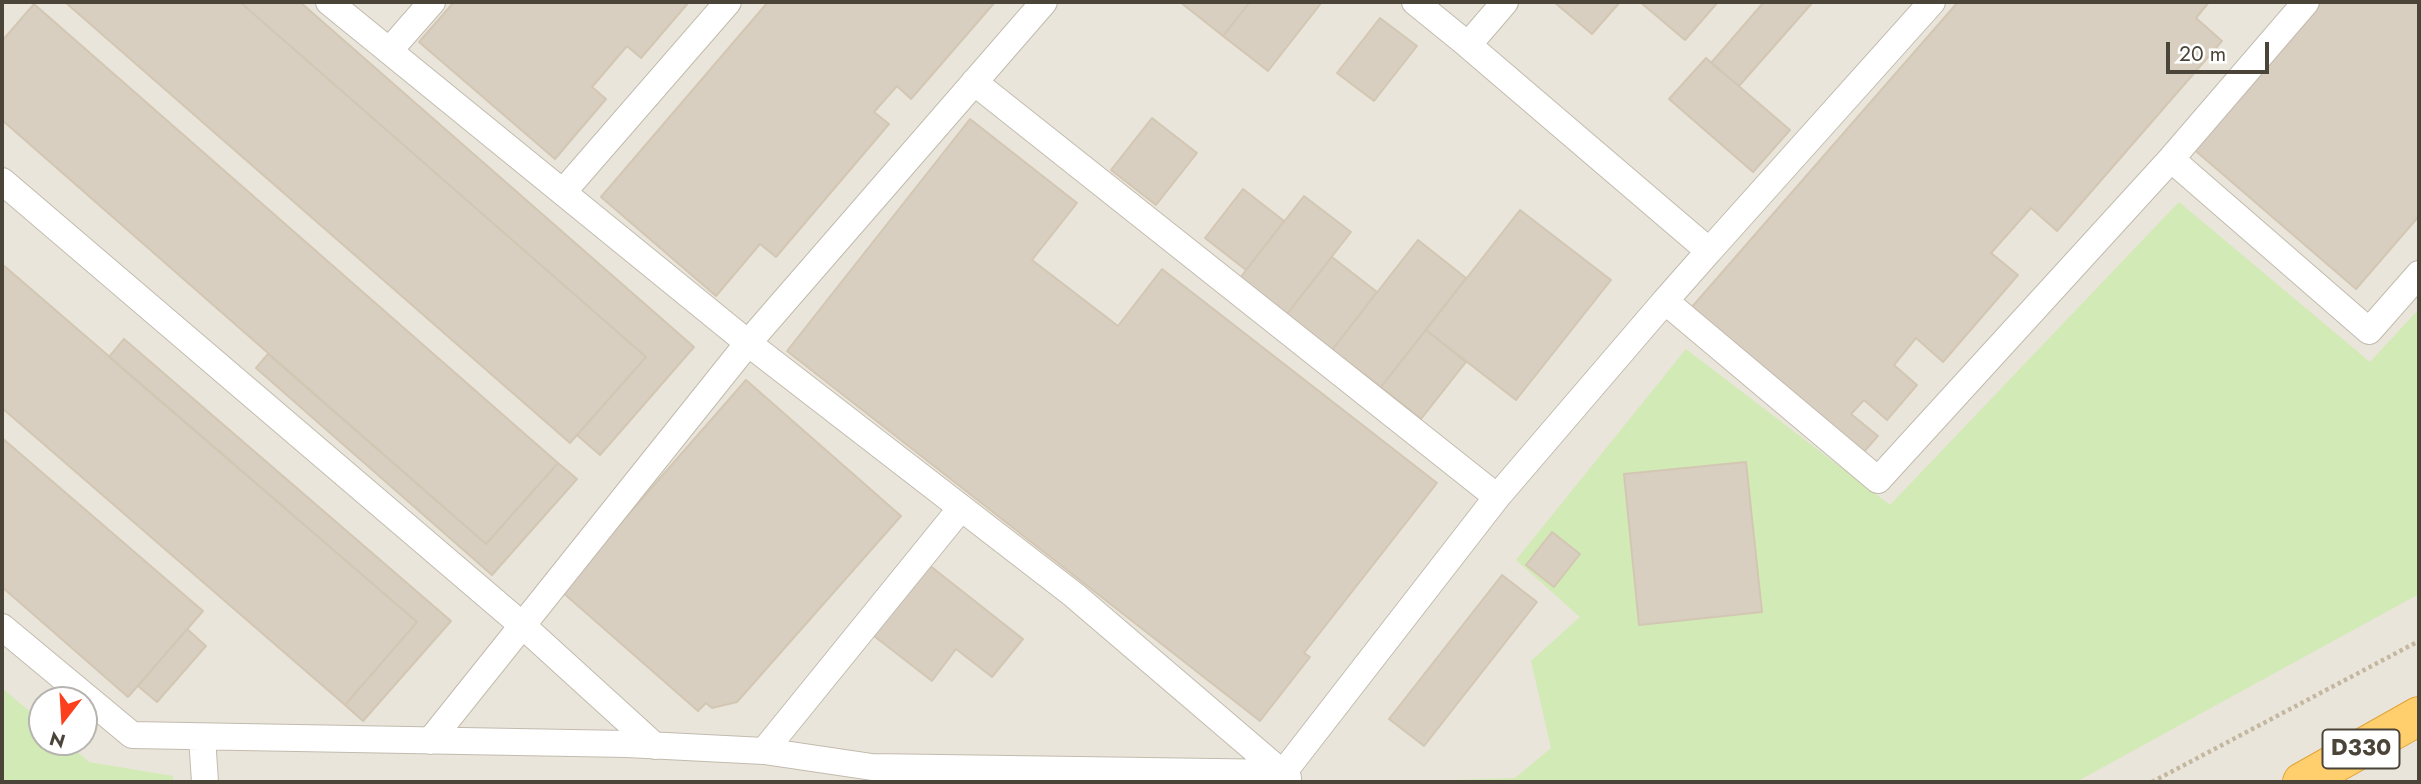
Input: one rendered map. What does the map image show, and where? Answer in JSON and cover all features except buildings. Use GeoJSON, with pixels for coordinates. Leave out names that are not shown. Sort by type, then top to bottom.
{"type":"FeatureCollection","features":[{"type":"Feature","properties":{"kind":"highway","name":"D330"},"geometry":{"type":"LineString","coordinates":[[2302,782],[2414,717]]}},
{"type":"Feature","properties":{"kind":"street"},"geometry":{"type":"LineString","coordinates":[[329,2],[748,343],[1073,595],[1288,778]]}},
{"type":"Feature","properties":{"kind":"street"},"geometry":{"type":"LineString","coordinates":[[389,51],[432,2]]}},
{"type":"Feature","properties":{"kind":"street"},"geometry":{"type":"LineString","coordinates":[[563,192],[728,2]]}},
{"type":"Feature","properties":{"kind":"street"},"geometry":{"type":"LineString","coordinates":[[430,741],[748,343],[1044,2]]}},
{"type":"Feature","properties":{"kind":"street"},"geometry":{"type":"LineString","coordinates":[[1415,2],[1709,251]]}},
{"type":"Feature","properties":{"kind":"street"},"geometry":{"type":"LineString","coordinates":[[1468,45],[1505,2]]}},
{"type":"Feature","properties":{"kind":"street"},"geometry":{"type":"LineString","coordinates":[[1288,778],[1497,497],[1665,301],[1932,2]]}},
{"type":"Feature","properties":{"kind":"street"},"geometry":{"type":"LineString","coordinates":[[1665,301],[1878,480],[2171,159],[2306,2]]}},
{"type":"Feature","properties":{"kind":"street"},"geometry":{"type":"LineString","coordinates":[[974,82],[1497,497]]}},
{"type":"Feature","properties":{"kind":"street"},"geometry":{"type":"LineString","coordinates":[[2171,159],[2369,331],[2419,274]]}},
{"type":"Feature","properties":{"kind":"street"},"geometry":{"type":"LineString","coordinates":[[2,181],[522,625],[655,746]]}},
{"type":"Feature","properties":{"kind":"street"},"geometry":{"type":"LineString","coordinates":[[764,751],[961,508]]}},
{"type":"Feature","properties":{"kind":"street"},"geometry":{"type":"LineString","coordinates":[[2,626],[132,735],[655,746],[764,751],[872,774],[1288,778]]}},
{"type":"Feature","properties":{"kind":"street"},"geometry":{"type":"LineString","coordinates":[[202,737],[205,782]]}},
{"type":"Feature","properties":{"kind":"path"},"geometry":{"type":"LineString","coordinates":[[2152,782],[2419,640]]}},
{"type":"Feature","properties":{"kind":"shaded area"},"geometry":{"type":"Polygon","coordinates":[[[2,2],[2419,2],[2419,782],[2,782],[2,2]]]}},
{"type":"Feature","properties":{"kind":"green space"},"geometry":{"type":"Polygon","coordinates":[[[2179,202],[2370,362],[2419,309],[2419,594],[2076,782],[1390,782],[1515,778],[1551,748],[1531,661],[1580,617],[1516,560],[1686,349],[1890,505],[2179,202]]]}},
{"type":"Feature","properties":{"kind":"green space"},"geometry":{"type":"Polygon","coordinates":[[[2,688],[28,710],[28,756],[82,756],[89,762],[173,776],[173,782],[2,782],[2,688]]]}}]}
